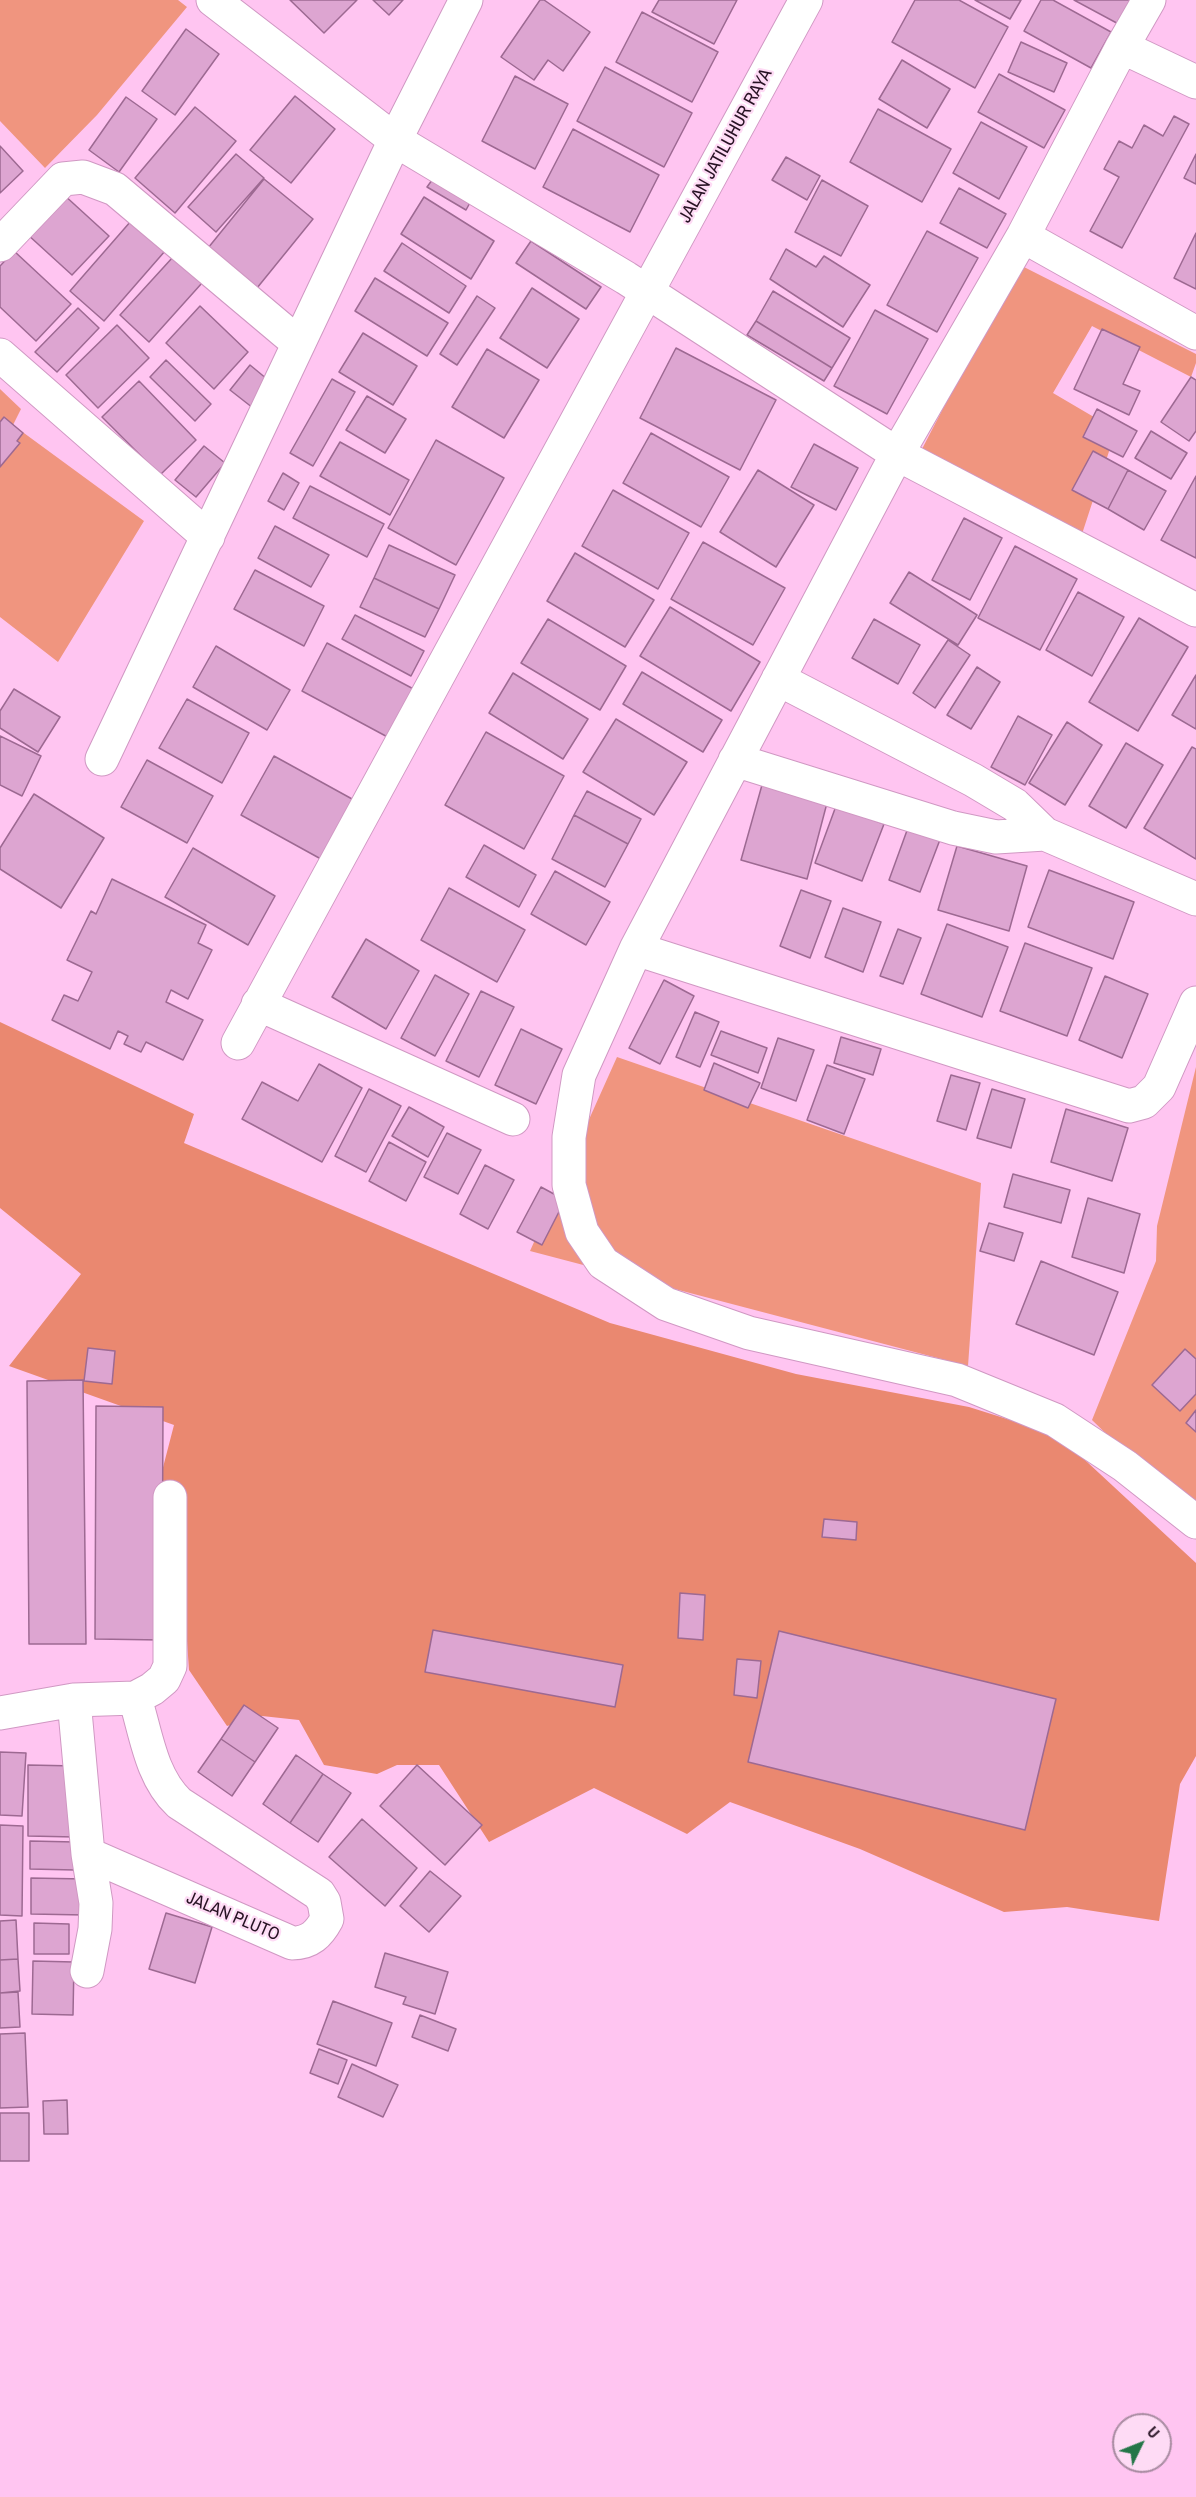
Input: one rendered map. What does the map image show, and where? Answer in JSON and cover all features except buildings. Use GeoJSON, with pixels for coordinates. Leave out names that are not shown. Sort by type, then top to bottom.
{"type":"FeatureCollection","features":[{"type":"Feature","properties":{"kind":"street"},"geometry":{"type":"LineString","coordinates":[[213,0],[395,140],[646,292],[897,454],[1196,610]]}},
{"type":"Feature","properties":{"kind":"street"},"geometry":{"type":"LineString","coordinates":[[102,759],[395,140],[466,0]]}},
{"type":"Feature","properties":{"kind":"street","name":"JALAN JATILUHUR RAYA"},"geometry":{"type":"LineString","coordinates":[[238,1043],[807,0]]}},
{"type":"Feature","properties":{"kind":"street"},"geometry":{"type":"LineString","coordinates":[[1149,0],[1023,236],[897,454],[636,949],[579,1076],[569,1137],[568,1185],[582,1232],[603,1263],[666,1304],[748,1333],[957,1380],[1055,1420],[1125,1466],[1196,1522]]}},
{"type":"Feature","properties":{"kind":"street"},"geometry":{"type":"LineString","coordinates":[[1122,47],[1196,82]]}},
{"type":"Feature","properties":{"kind":"street"},"geometry":{"type":"LineString","coordinates":[[0,245],[63,179],[83,177],[115,189],[298,343]]}},
{"type":"Feature","properties":{"kind":"street"},"geometry":{"type":"LineString","coordinates":[[1023,236],[1196,333]]}},
{"type":"Feature","properties":{"kind":"street"},"geometry":{"type":"LineString","coordinates":[[0,355],[208,537]]}},
{"type":"Feature","properties":{"kind":"street"},"geometry":{"type":"LineString","coordinates":[[778,679],[974,780],[1015,805],[1045,834],[1196,899]]}},
{"type":"Feature","properties":{"kind":"street"},"geometry":{"type":"LineString","coordinates":[[735,760],[953,828],[996,837],[1045,834]]}},
{"type":"Feature","properties":{"kind":"street"},"geometry":{"type":"LineString","coordinates":[[636,949],[1129,1106],[1144,1102],[1159,1087],[1196,1003]]}},
{"type":"Feature","properties":{"kind":"street"},"geometry":{"type":"LineString","coordinates":[[258,1004],[513,1119]]}},
{"type":"Feature","properties":{"kind":"street"},"geometry":{"type":"LineString","coordinates":[[0,1713],[74,1700],[135,1698],[164,1679],[170,1666],[170,1497]]}},
{"type":"Feature","properties":{"kind":"street","name":"JALAN PLUTO"},"geometry":{"type":"LineString","coordinates":[[88,1854],[292,1943],[307,1941],[316,1935],[327,1919],[324,1902],[312,1888],[179,1803],[166,1791],[158,1776],[135,1698]]}},
{"type":"Feature","properties":{"kind":"street"},"geometry":{"type":"LineString","coordinates":[[74,1700],[88,1854],[96,1903],[95,1929],[87,1971]]}},
{"type":"Feature","properties":{"kind":"shaded area"},"geometry":{"type":"Polygon","coordinates":[[[0,0],[178,0],[187,7],[97,115],[45,168],[0,121],[0,0]]]}},
{"type":"Feature","properties":{"kind":"shaded area"},"geometry":{"type":"Polygon","coordinates":[[[1018,264],[1196,354],[1196,363],[1191,377],[1092,326],[1053,393],[1116,430],[1081,537],[922,449],[1018,264]]]}},
{"type":"Feature","properties":{"kind":"shaded area"},"geometry":{"type":"Polygon","coordinates":[[[0,389],[21,409],[13,425],[144,521],[58,662],[0,617],[0,389]]]}},
{"type":"Feature","properties":{"kind":"shaded area"},"geometry":{"type":"Polygon","coordinates":[[[0,1022],[194,1114],[184,1143],[610,1323],[796,1374],[969,1407],[1058,1435],[1196,1563],[1196,1756],[1180,1784],[1159,1921],[1067,1907],[1004,1912],[860,1849],[730,1802],[687,1834],[594,1788],[489,1842],[439,1765],[397,1765],[377,1774],[324,1765],[299,1720],[262,1716],[227,1726],[189,1670],[177,1496],[160,1479],[174,1425],[9,1366],[81,1274],[0,1208],[0,1022]]]}},
{"type":"Feature","properties":{"kind":"shaded area"},"geometry":{"type":"Polygon","coordinates":[[[617,1057],[981,1183],[968,1366],[530,1251],[617,1057]]]}},
{"type":"Feature","properties":{"kind":"shaded area"},"geometry":{"type":"Polygon","coordinates":[[[1196,1067],[1196,1521],[1092,1420],[1156,1261],[1157,1226],[1196,1067]]]}}]}
